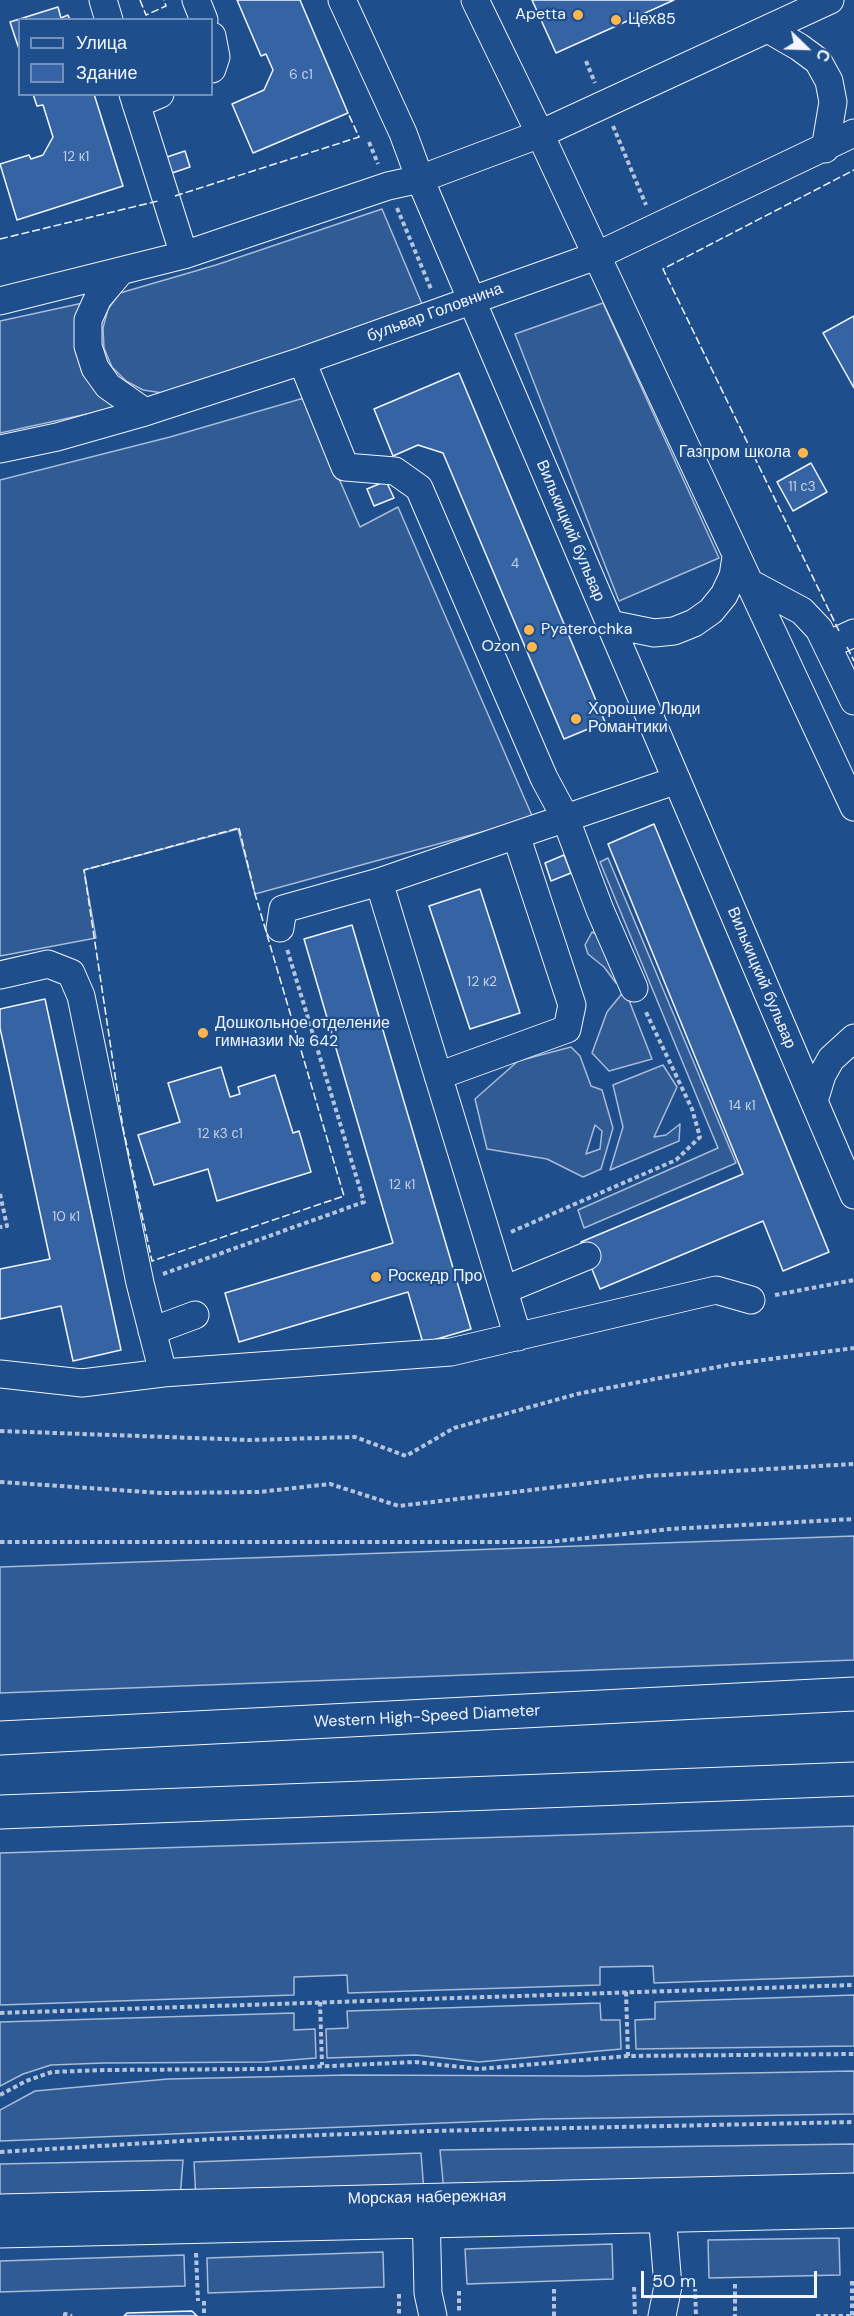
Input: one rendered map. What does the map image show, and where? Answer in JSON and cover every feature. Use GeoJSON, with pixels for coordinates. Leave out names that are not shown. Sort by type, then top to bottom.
{"type":"FeatureCollection","features":[{"type":"Feature","properties":{"kind":"highway","name":"Western High-Speed Diameter"},"geometry":{"type":"LineString","coordinates":[[0,1738],[854,1694]]}},
{"type":"Feature","properties":{"kind":"highway"},"geometry":{"type":"LineString","coordinates":[[0,1812],[854,1779]]}},
{"type":"Feature","properties":{"kind":"street"},"geometry":{"type":"LineString","coordinates":[[103,0],[108,18]]}},
{"type":"Feature","properties":{"kind":"street"},"geometry":{"type":"LineString","coordinates":[[196,0],[203,18]]}},
{"type":"Feature","properties":{"kind":"street","name":"Вилькицкий бульвар"},"geometry":{"type":"LineString","coordinates":[[342,0],[403,133],[420,179],[854,1195]]}},
{"type":"Feature","properties":{"kind":"street"},"geometry":{"type":"LineString","coordinates":[[475,0],[540,134],[854,807]]}},
{"type":"Feature","properties":{"kind":"street"},"geometry":{"type":"LineString","coordinates":[[0,301],[184,255],[388,186],[420,179],[540,134],[824,1]]}},
{"type":"Feature","properties":{"kind":"street"},"geometry":{"type":"LineString","coordinates":[[768,29],[818,61],[829,81],[833,102],[825,149]]}},
{"type":"Feature","properties":{"kind":"street"},"geometry":{"type":"LineString","coordinates":[[213,41],[216,57],[213,66]]}},
{"type":"Feature","properties":{"kind":"street"},"geometry":{"type":"LineString","coordinates":[[143,98],[184,255]]}},
{"type":"Feature","properties":{"kind":"street","name":"бульвар Головнина"},"geometry":{"type":"LineString","coordinates":[[0,448],[57,437],[145,412],[302,361],[596,256],[825,149],[854,133]]}},
{"type":"Feature","properties":{"kind":"street"},"geometry":{"type":"LineString","coordinates":[[120,272],[98,298],[88,320],[88,346],[95,368],[108,386],[145,412]]}},
{"type":"Feature","properties":{"kind":"street"},"geometry":{"type":"LineString","coordinates":[[302,361],[345,467],[395,471],[418,488],[544,778],[565,817],[600,910],[634,988]]}},
{"type":"Feature","properties":{"kind":"street"},"geometry":{"type":"LineString","coordinates":[[610,624],[654,633],[674,631],[694,623],[711,611],[724,595],[733,576],[736,557]]}},
{"type":"Feature","properties":{"kind":"street"},"geometry":{"type":"LineString","coordinates":[[748,582],[802,611],[819,629],[854,701]]}},
{"type":"Feature","properties":{"kind":"street"},"geometry":{"type":"LineString","coordinates":[[828,645],[854,633]]}},
{"type":"Feature","properties":{"kind":"street"},"geometry":{"type":"LineString","coordinates":[[280,928],[283,909],[379,882],[677,780]]}},
{"type":"Feature","properties":{"kind":"street"},"geometry":{"type":"LineString","coordinates":[[438,1076],[567,1029],[572,1005],[516,835]]}},
{"type":"Feature","properties":{"kind":"street"},"geometry":{"type":"LineString","coordinates":[[379,882],[518,1337]]}},
{"type":"Feature","properties":{"kind":"street"},"geometry":{"type":"LineString","coordinates":[[0,975],[48,964],[71,974],[81,996],[140,1283],[163,1372]]}},
{"type":"Feature","properties":{"kind":"street"},"geometry":{"type":"LineString","coordinates":[[814,1101],[822,1075],[831,1059],[854,1038]]}},
{"type":"Feature","properties":{"kind":"street"},"geometry":{"type":"LineString","coordinates":[[504,1290],[587,1256]]}},
{"type":"Feature","properties":{"kind":"street"},"geometry":{"type":"LineString","coordinates":[[0,1374],[82,1383],[163,1372],[451,1352],[716,1290],[751,1300]]}},
{"type":"Feature","properties":{"kind":"street"},"geometry":{"type":"LineString","coordinates":[[152,1331],[195,1315]]}},
{"type":"Feature","properties":{"kind":"street","name":"Морская набережная"},"geometry":{"type":"LineString","coordinates":[[0,2208],[854,2187]]}},
{"type":"Feature","properties":{"kind":"street"},"geometry":{"type":"LineString","coordinates":[[661,2192],[668,2286],[674,2316]]}},
{"type":"Feature","properties":{"kind":"street"},"geometry":{"type":"LineString","coordinates":[[426,2198],[429,2308]]}},
{"type":"Feature","properties":{"kind":"street","name":"Морская набережная"},"geometry":{"type":"LineString","coordinates":[[0,2234],[854,2214]]}},
{"type":"Feature","properties":{"kind":"street"},"geometry":{"type":"LineString","coordinates":[[662,2316],[668,2286]]}},
{"type":"Feature","properties":{"kind":"path"},"geometry":{"type":"LineString","coordinates":[[586,61],[598,91]]}},
{"type":"Feature","properties":{"kind":"path"},"geometry":{"type":"LineString","coordinates":[[611,122],[650,216]]}},
{"type":"Feature","properties":{"kind":"path"},"geometry":{"type":"LineString","coordinates":[[369,142],[382,173]]}},
{"type":"Feature","properties":{"kind":"path"},"geometry":{"type":"LineString","coordinates":[[394,201],[431,291]]}},
{"type":"Feature","properties":{"kind":"path"},"geometry":{"type":"LineString","coordinates":[[140,1283],[364,1202],[280,928]]}},
{"type":"Feature","properties":{"kind":"path"},"geometry":{"type":"LineString","coordinates":[[489,1242],[676,1160],[700,1137],[692,1109],[634,988]]}},
{"type":"Feature","properties":{"kind":"path"},"geometry":{"type":"LineString","coordinates":[[0,1194],[7,1226],[0,1227]]}},
{"type":"Feature","properties":{"kind":"path"},"geometry":{"type":"LineString","coordinates":[[751,1300],[854,1280]]}},
{"type":"Feature","properties":{"kind":"path"},"geometry":{"type":"LineString","coordinates":[[0,1431],[250,1440],[355,1437],[406,1456],[454,1428],[577,1394],[733,1364],[854,1348]]}},
{"type":"Feature","properties":{"kind":"path"},"geometry":{"type":"LineString","coordinates":[[0,1482],[162,1493],[259,1492],[330,1484],[399,1506],[647,1476],[854,1464]]}},
{"type":"Feature","properties":{"kind":"path"},"geometry":{"type":"LineString","coordinates":[[0,1542],[549,1542],[669,1529],[854,1519]]}},
{"type":"Feature","properties":{"kind":"path"},"geometry":{"type":"LineString","coordinates":[[0,2013],[854,1985]]}},
{"type":"Feature","properties":{"kind":"path"},"geometry":{"type":"LineString","coordinates":[[626,1992],[628,2056]]}},
{"type":"Feature","properties":{"kind":"path"},"geometry":{"type":"LineString","coordinates":[[320,2002],[322,2065]]}},
{"type":"Feature","properties":{"kind":"path"},"geometry":{"type":"LineString","coordinates":[[0,2095],[26,2080],[52,2072],[266,2069],[415,2062],[479,2069],[628,2056],[854,2054]]}},
{"type":"Feature","properties":{"kind":"path"},"geometry":{"type":"LineString","coordinates":[[0,2152],[215,2139],[430,2131],[854,2122]]}},
{"type":"Feature","properties":{"kind":"path"},"geometry":{"type":"LineString","coordinates":[[196,2230],[204,2316]]}},
{"type":"Feature","properties":{"kind":"path"},"geometry":{"type":"LineString","coordinates":[[816,2316],[853,2316],[852,2281]]}},
{"type":"Feature","properties":{"kind":"path"},"geometry":{"type":"LineString","coordinates":[[735,2284],[735,2316]]}},
{"type":"Feature","properties":{"kind":"path"},"geometry":{"type":"LineString","coordinates":[[695,2285],[696,2316]]}},
{"type":"Feature","properties":{"kind":"path"},"geometry":{"type":"LineString","coordinates":[[634,2287],[634,2316]]}},
{"type":"Feature","properties":{"kind":"path"},"geometry":{"type":"LineString","coordinates":[[554,2289],[554,2316]]}},
{"type":"Feature","properties":{"kind":"path"},"geometry":{"type":"LineString","coordinates":[[459,2291],[459,2303]]}},
{"type":"Feature","properties":{"kind":"path"},"geometry":{"type":"LineString","coordinates":[[399,2294],[399,2316]]}},
{"type":"Feature","properties":{"kind":"path"},"geometry":{"type":"LineString","coordinates":[[65,2316],[65,2314],[72,2316]]}},
{"type":"Feature","properties":{"kind":"shaded area"},"geometry":{"type":"Polygon","coordinates":[[[382,209],[422,304],[281,357],[163,393],[143,390],[126,381],[112,367],[104,348],[103,328],[108,309],[120,293],[216,265],[382,209]]]}},
{"type":"Feature","properties":{"kind":"shaded area"},"geometry":{"type":"Polygon","coordinates":[[[83,303],[119,407],[0,433],[0,321],[83,303]]]}},
{"type":"Feature","properties":{"kind":"shaded area"},"geometry":{"type":"Polygon","coordinates":[[[603,303],[719,558],[619,601],[515,334],[603,303]]]}},
{"type":"Feature","properties":{"kind":"shaded area"},"geometry":{"type":"Polygon","coordinates":[[[304,398],[360,527],[398,507],[533,818],[255,894],[238,829],[84,870],[96,938],[0,956],[0,480],[170,437],[304,398]]]}},
{"type":"Feature","properties":{"kind":"shaded area"},"geometry":{"type":"Polygon","coordinates":[[[608,858],[736,1163],[584,1228],[578,1210],[718,1148],[600,862],[608,858]]]}},
{"type":"Feature","properties":{"kind":"shaded area"},"geometry":{"type":"Polygon","coordinates":[[[592,932],[605,938],[620,978],[616,983],[604,967],[588,954],[585,945],[592,932]]]}},
{"type":"Feature","properties":{"kind":"shaded area"},"geometry":{"type":"Polygon","coordinates":[[[625,990],[652,1059],[609,1071],[592,1053],[607,1012],[625,990]]]}},
{"type":"Feature","properties":{"kind":"shaded area"},"geometry":{"type":"Polygon","coordinates":[[[571,1047],[580,1056],[591,1086],[602,1090],[613,1128],[601,1169],[583,1177],[547,1159],[487,1149],[475,1099],[518,1061],[571,1047]],[[595,1125],[586,1154],[600,1149],[602,1131],[595,1125]]]}},
{"type":"Feature","properties":{"kind":"shaded area"},"geometry":{"type":"Polygon","coordinates":[[[663,1065],[677,1087],[654,1137],[666,1135],[680,1124],[679,1141],[610,1170],[623,1127],[613,1085],[663,1065]]]}},
{"type":"Feature","properties":{"kind":"shaded area"},"geometry":{"type":"Polygon","coordinates":[[[854,1536],[854,1660],[0,1693],[0,1567],[854,1536]]]}},
{"type":"Feature","properties":{"kind":"shaded area"},"geometry":{"type":"Polygon","coordinates":[[[854,1826],[854,1976],[654,1983],[653,1966],[600,1967],[600,1985],[348,1993],[347,1975],[294,1977],[294,1995],[0,2005],[0,1853],[854,1826]]]}},
{"type":"Feature","properties":{"kind":"shaded area"},"geometry":{"type":"Polygon","coordinates":[[[854,1995],[854,2046],[636,2049],[635,2020],[655,2019],[655,2002],[854,1995]]]}},
{"type":"Feature","properties":{"kind":"shaded area"},"geometry":{"type":"Polygon","coordinates":[[[600,2003],[601,2020],[620,2020],[621,2049],[479,2062],[416,2055],[327,2058],[326,2029],[348,2028],[347,2011],[600,2003]]]}},
{"type":"Feature","properties":{"kind":"shaded area"},"geometry":{"type":"Polygon","coordinates":[[[294,2013],[294,2030],[315,2029],[316,2058],[266,2062],[51,2065],[23,2074],[0,2086],[0,2022],[294,2013]]]}},
{"type":"Feature","properties":{"kind":"shaded area"},"geometry":{"type":"Polygon","coordinates":[[[854,2071],[854,2114],[541,2119],[0,2141],[0,2110],[35,2091],[168,2079],[348,2075],[584,2076],[854,2071]]]}},
{"type":"Feature","properties":{"kind":"shaded area"},"geometry":{"type":"Polygon","coordinates":[[[854,2144],[854,2182],[444,2192],[440,2150],[854,2144]]]}},
{"type":"Feature","properties":{"kind":"shaded area"},"geometry":{"type":"Polygon","coordinates":[[[421,2153],[424,2192],[196,2200],[194,2162],[421,2153]]]}},
{"type":"Feature","properties":{"kind":"shaded area"},"geometry":{"type":"Polygon","coordinates":[[[183,2160],[180,2199],[0,2203],[0,2164],[183,2160]]]}},
{"type":"Feature","properties":{"kind":"shaded area"},"geometry":{"type":"Polygon","coordinates":[[[839,2238],[840,2275],[709,2278],[708,2240],[839,2238]]]}},
{"type":"Feature","properties":{"kind":"shaded area"},"geometry":{"type":"Polygon","coordinates":[[[612,2244],[613,2279],[467,2284],[465,2249],[612,2244]]]}},
{"type":"Feature","properties":{"kind":"shaded area"},"geometry":{"type":"Polygon","coordinates":[[[383,2252],[384,2287],[208,2293],[207,2258],[383,2252]]]}},
{"type":"Feature","properties":{"kind":"shaded area"},"geometry":{"type":"Polygon","coordinates":[[[184,2255],[185,2286],[0,2292],[0,2261],[184,2255]]]}},
{"type":"Feature","properties":{"kind":"building"},"geometry":{"type":"Polygon","coordinates":[[[237,0],[300,0],[348,113],[253,153],[232,104],[264,90],[273,70],[266,54],[261,56],[237,0]]]}},
{"type":"Feature","properties":{"kind":"building"},"geometry":{"type":"Polygon","coordinates":[[[532,0],[674,0],[556,53],[532,0]]]}},
{"type":"Feature","properties":{"kind":"building"},"geometry":{"type":"Polygon","coordinates":[[[58,7],[61,18],[23,18],[58,7]]]}},
{"type":"Feature","properties":{"kind":"building"},"geometry":{"type":"Polygon","coordinates":[[[18,20],[18,46],[10,22],[18,20]]]}},
{"type":"Feature","properties":{"kind":"building"},"geometry":{"type":"Polygon","coordinates":[[[34,96],[95,96],[123,186],[17,220],[0,164],[29,155],[31,159],[43,155],[53,137],[43,105],[37,106],[34,96]]]}},
{"type":"Feature","properties":{"kind":"building"},"geometry":{"type":"Polygon","coordinates":[[[185,151],[190,167],[172,173],[167,157],[185,151]]]}},
{"type":"Feature","properties":{"kind":"building"},"geometry":{"type":"Polygon","coordinates":[[[854,316],[854,388],[823,333],[854,316]]]}},
{"type":"Feature","properties":{"kind":"building"},"geometry":{"type":"Polygon","coordinates":[[[459,373],[605,722],[564,739],[443,453],[418,445],[393,456],[374,409],[459,373]]]}},
{"type":"Feature","properties":{"kind":"building"},"geometry":{"type":"Polygon","coordinates":[[[811,463],[827,492],[793,511],[777,482],[811,463]]]}},
{"type":"Feature","properties":{"kind":"building"},"geometry":{"type":"Polygon","coordinates":[[[386,481],[394,498],[374,506],[367,489],[386,481]]]}},
{"type":"Feature","properties":{"kind":"building"},"geometry":{"type":"Polygon","coordinates":[[[654,824],[829,1252],[783,1271],[763,1221],[600,1289],[581,1242],[743,1174],[608,844],[654,824]]]}},
{"type":"Feature","properties":{"kind":"building"},"geometry":{"type":"Polygon","coordinates":[[[564,855],[571,873],[551,881],[545,863],[564,855]]]}},
{"type":"Feature","properties":{"kind":"building"},"geometry":{"type":"Polygon","coordinates":[[[480,889],[520,1013],[470,1029],[429,906],[480,889]]]}},
{"type":"Feature","properties":{"kind":"building"},"geometry":{"type":"Polygon","coordinates":[[[352,925],[471,1329],[423,1343],[408,1292],[239,1342],[225,1293],[393,1243],[304,939],[352,925]]]}},
{"type":"Feature","properties":{"kind":"building"},"geometry":{"type":"Polygon","coordinates":[[[45,999],[121,1350],[73,1361],[61,1306],[0,1319],[0,1269],[50,1259],[0,1028],[0,1009],[45,999]]]}},
{"type":"Feature","properties":{"kind":"building"},"geometry":{"type":"Polygon","coordinates":[[[221,1067],[230,1097],[240,1094],[238,1087],[275,1075],[293,1133],[299,1131],[311,1172],[217,1201],[208,1169],[154,1185],[138,1135],[180,1122],[168,1083],[221,1067]]]}},
{"type":"Feature","properties":{"kind":"building"},"geometry":{"type":"Polygon","coordinates":[[[192,2311],[197,2316],[124,2316],[127,2313],[192,2311]]]}},
{"type":"Feature","properties":{"kind":"fence"},"geometry":{"type":"LineString","coordinates":[[140,0],[146,15],[166,6],[164,0]]}},
{"type":"Feature","properties":{"kind":"fence"},"geometry":{"type":"LineString","coordinates":[[175,196],[359,137],[348,113]]}},
{"type":"Feature","properties":{"kind":"fence"},"geometry":{"type":"LineString","coordinates":[[839,631],[663,269],[854,170]]}},
{"type":"Feature","properties":{"kind":"fence"},"geometry":{"type":"LineString","coordinates":[[0,239],[158,201]]}},
{"type":"Feature","properties":{"kind":"fence"},"geometry":{"type":"LineString","coordinates":[[847,647],[854,661]]}},
{"type":"Feature","properties":{"kind":"fence"},"geometry":{"type":"LineString","coordinates":[[239,828],[255,894],[344,1196],[152,1261],[123,1128],[84,870],[239,828]]}},
{"type":"Feature","properties":{"kind":"place","name":"Apetta"},"geometry":{"type":"Point","coordinates":[578,15]}},
{"type":"Feature","properties":{"kind":"place","name":"Цех85"},"geometry":{"type":"Point","coordinates":[616,20]}},
{"type":"Feature","properties":{"kind":"place","name":"Газпром школа"},"geometry":{"type":"Point","coordinates":[803,453]}},
{"type":"Feature","properties":{"kind":"place","name":"Pyaterochka"},"geometry":{"type":"Point","coordinates":[529,630]}},
{"type":"Feature","properties":{"kind":"place","name":"Ozon"},"geometry":{"type":"Point","coordinates":[532,647]}},
{"type":"Feature","properties":{"kind":"place","name":"Хорошие Люди Романтики"},"geometry":{"type":"Point","coordinates":[576,719]}},
{"type":"Feature","properties":{"kind":"place","name":"Дошкольное отделение гимназии № 642"},"geometry":{"type":"Point","coordinates":[203,1033]}},
{"type":"Feature","properties":{"kind":"place","name":"Роскедр Про"},"geometry":{"type":"Point","coordinates":[376,1277]}}]}
